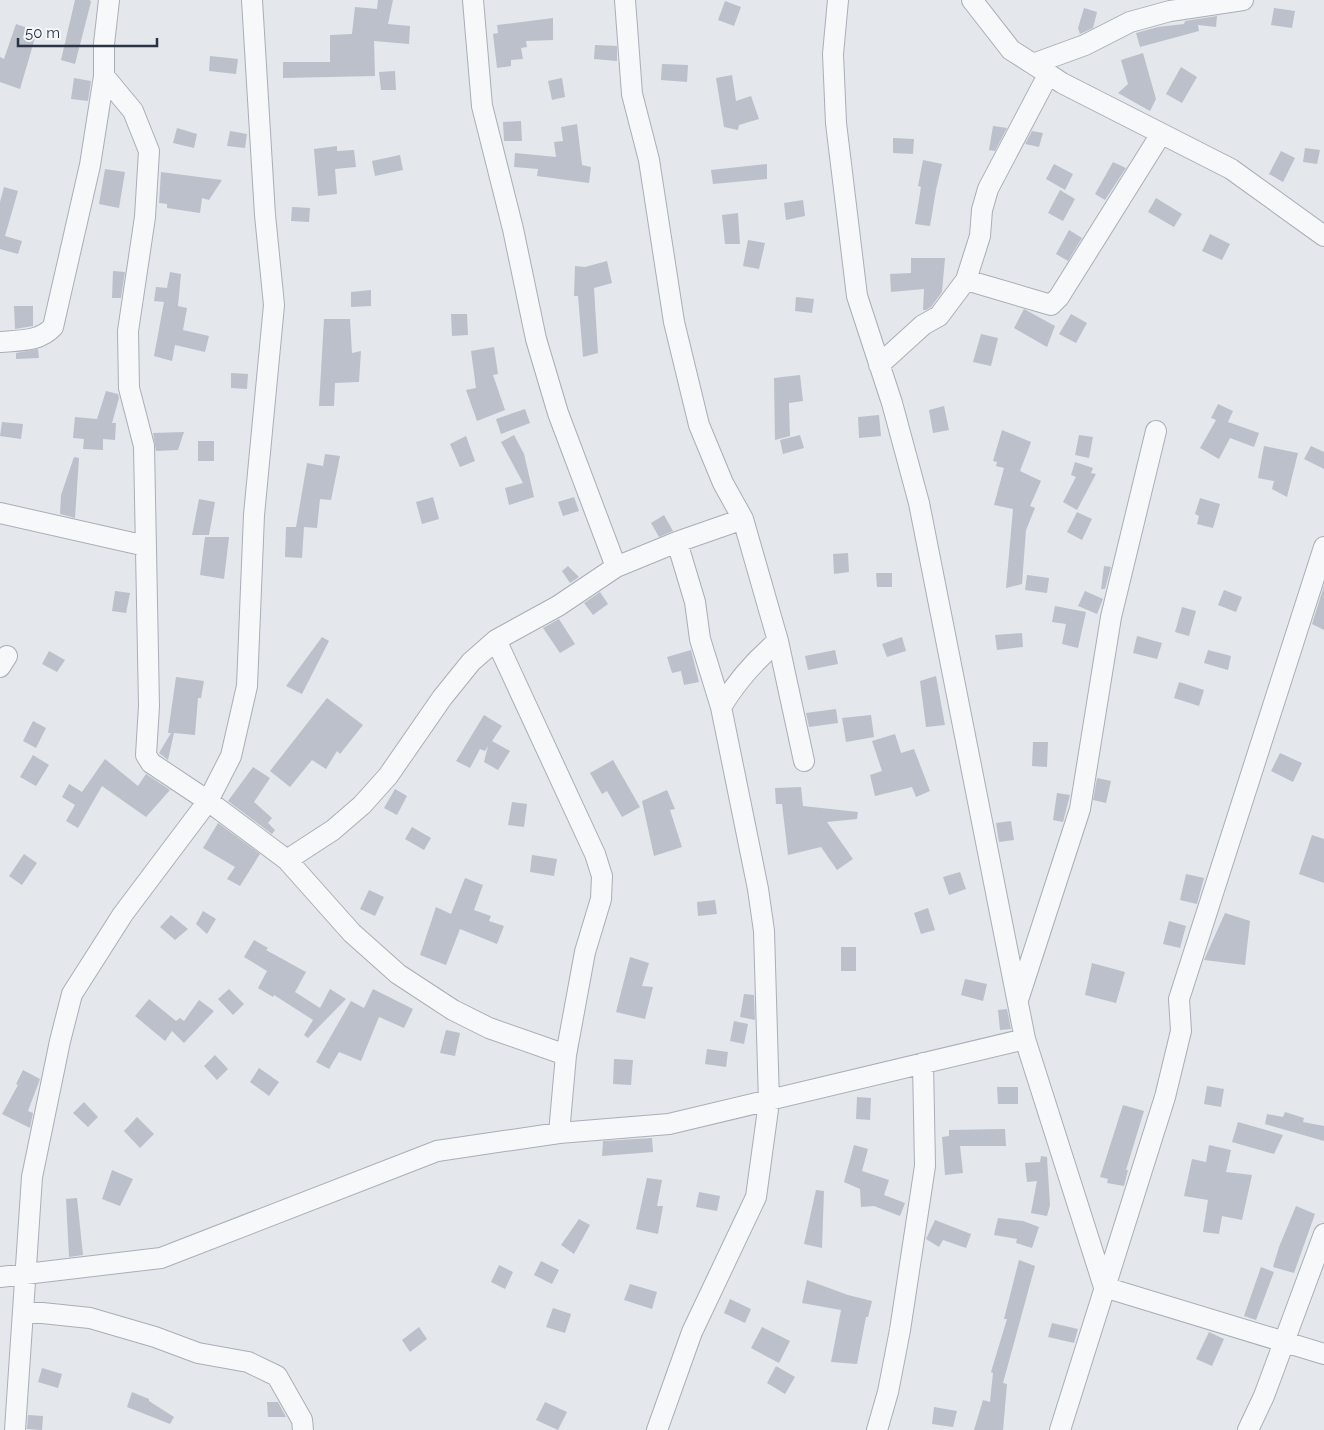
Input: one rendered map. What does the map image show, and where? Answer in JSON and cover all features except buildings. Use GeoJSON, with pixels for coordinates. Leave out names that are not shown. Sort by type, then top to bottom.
{"type":"FeatureCollection","features":[{"type":"Feature","properties":{"kind":"street"},"geometry":{"type":"LineString","coordinates":[[0,342],[36,339],[46,335],[53,327],[90,165],[104,76],[104,44],[110,0]]}},
{"type":"Feature","properties":{"kind":"street"},"geometry":{"type":"LineString","coordinates":[[15,1430],[32,1177],[72,994],[123,914],[208,801],[231,756],[247,686],[254,515],[274,304],[266,215],[252,0]]}},
{"type":"Feature","properties":{"kind":"street"},"geometry":{"type":"LineString","coordinates":[[473,0],[482,106],[513,229],[536,339],[558,413],[616,567]]}},
{"type":"Feature","properties":{"kind":"street"},"geometry":{"type":"LineString","coordinates":[[625,0],[632,94],[649,160],[674,322],[699,425],[723,483],[743,519],[778,641],[804,760]]}},
{"type":"Feature","properties":{"kind":"street"},"geometry":{"type":"LineString","coordinates":[[838,0],[833,54],[836,123],[857,296],[892,403],[919,503],[1025,1038],[1104,1287]]}},
{"type":"Feature","properties":{"kind":"street"},"geometry":{"type":"LineString","coordinates":[[972,0],[1011,50],[1041,70],[1231,169],[1324,236]]}},
{"type":"Feature","properties":{"kind":"street"},"geometry":{"type":"LineString","coordinates":[[879,365],[923,326],[939,316],[966,280],[980,236],[982,210],[988,189],[1041,70],[1130,22],[1170,11],[1243,0]]}},
{"type":"Feature","properties":{"kind":"street"},"geometry":{"type":"LineString","coordinates":[[104,76],[133,112],[149,151],[145,217],[128,331],[129,388],[144,446],[149,706],[146,755],[152,763],[208,801],[287,860],[352,933],[398,974],[453,1010],[489,1028],[566,1055]]}},
{"type":"Feature","properties":{"kind":"street"},"geometry":{"type":"LineString","coordinates":[[966,280],[1051,305],[1059,297],[1161,134]]}},
{"type":"Feature","properties":{"kind":"street"},"geometry":{"type":"LineString","coordinates":[[1018,1002],[1080,809],[1111,617],[1156,431]]}},
{"type":"Feature","properties":{"kind":"street"},"geometry":{"type":"LineString","coordinates":[[0,513],[146,546]]}},
{"type":"Feature","properties":{"kind":"street"},"geometry":{"type":"LineString","coordinates":[[287,860],[333,830],[362,805],[388,776],[465,669],[496,640],[558,606],[616,567],[677,542],[743,519]]}},
{"type":"Feature","properties":{"kind":"street"},"geometry":{"type":"LineString","coordinates":[[657,1430],[692,1332],[756,1197],[769,1102],[764,931],[758,889],[721,707],[700,639],[695,602],[677,542]]}},
{"type":"Feature","properties":{"kind":"street"},"geometry":{"type":"LineString","coordinates":[[1060,1430],[1091,1338],[1104,1287],[1165,1097],[1181,1031],[1179,999],[1324,547]]}},
{"type":"Feature","properties":{"kind":"street"},"geometry":{"type":"LineString","coordinates":[[496,640],[595,854],[602,876],[601,899],[586,952],[566,1055],[559,1132]]}},
{"type":"Feature","properties":{"kind":"street"},"geometry":{"type":"LineString","coordinates":[[721,707],[736,683],[758,657],[778,641]]}},
{"type":"Feature","properties":{"kind":"street"},"geometry":{"type":"LineString","coordinates":[[0,1277],[161,1258],[437,1151],[559,1132],[669,1124],[769,1102],[796,1093],[1025,1038]]}},
{"type":"Feature","properties":{"kind":"street"},"geometry":{"type":"LineString","coordinates":[[877,1430],[888,1392],[900,1330],[925,1166],[923,1063]]}},
{"type":"Feature","properties":{"kind":"street"},"geometry":{"type":"LineString","coordinates":[[1248,1430],[1264,1396],[1324,1234]]}},
{"type":"Feature","properties":{"kind":"street"},"geometry":{"type":"LineString","coordinates":[[1104,1287],[1324,1354]]}},
{"type":"Feature","properties":{"kind":"street"},"geometry":{"type":"LineString","coordinates":[[23,1311],[90,1318],[155,1337],[198,1353],[248,1362],[277,1376],[302,1420],[303,1430]]}}]}
